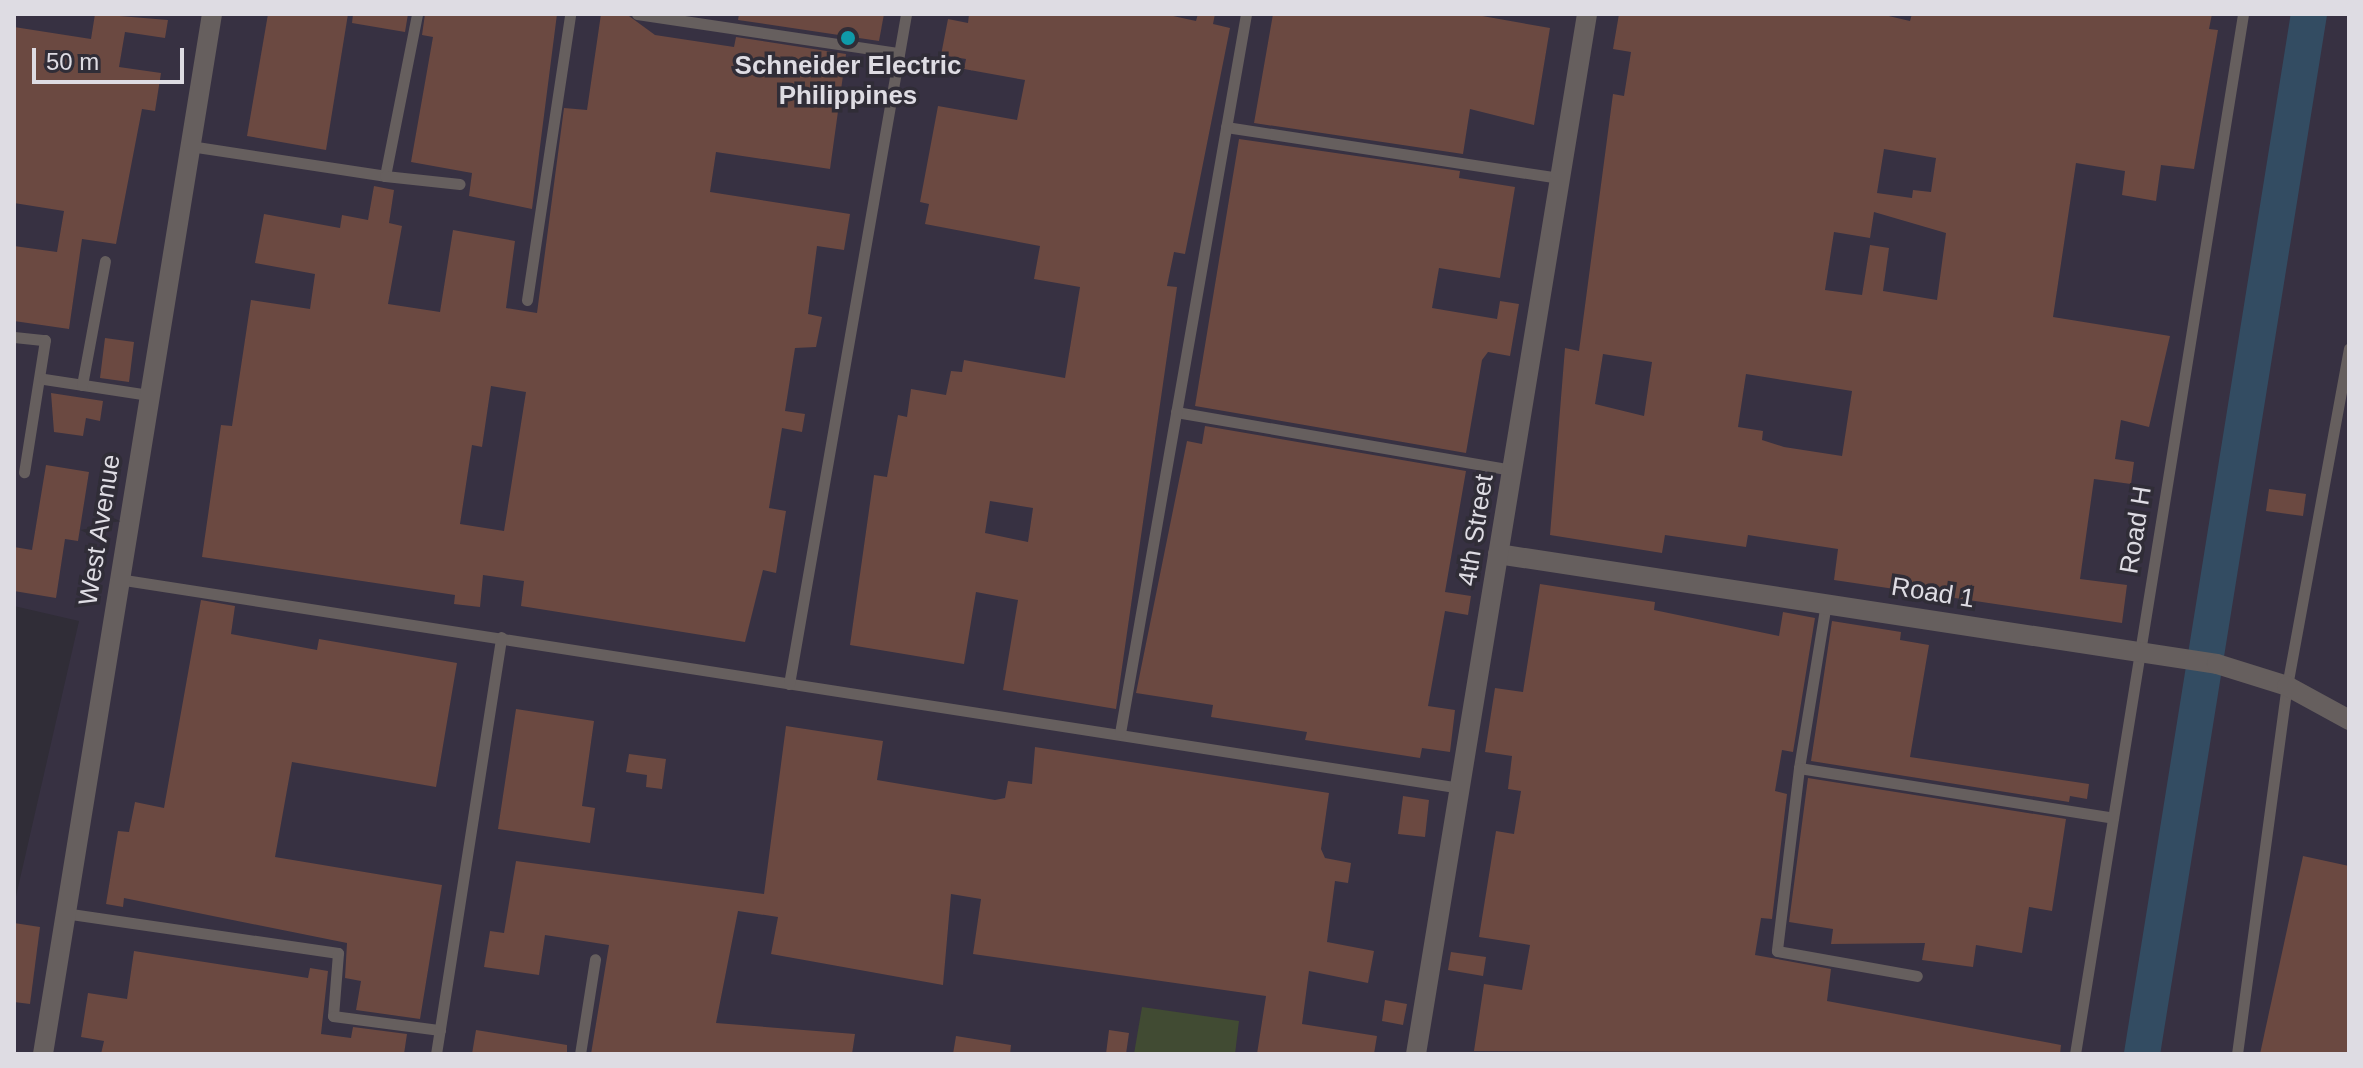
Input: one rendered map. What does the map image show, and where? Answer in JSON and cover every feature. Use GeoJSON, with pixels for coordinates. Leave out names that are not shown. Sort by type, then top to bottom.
{"type":"FeatureCollection","features":[{"type":"Feature","properties":{"kind":"street","name":"West Avenue"},"geometry":{"type":"LineString","coordinates":[[43,1054],[212,14]]}},
{"type":"Feature","properties":{"kind":"street","name":"4th Street"},"geometry":{"type":"LineString","coordinates":[[1416,1054],[1587,14]]}},
{"type":"Feature","properties":{"kind":"street","name":"Road 1"},"geometry":{"type":"LineString","coordinates":[[1498,554],[2208,662],[2287,686],[2349,720]]}},
{"type":"Feature","properties":{"kind":"lane"},"geometry":{"type":"LineString","coordinates":[[385,176],[417,14]]}},
{"type":"Feature","properties":{"kind":"lane"},"geometry":{"type":"LineString","coordinates":[[527,300],[570,14]]}},
{"type":"Feature","properties":{"kind":"lane"},"geometry":{"type":"LineString","coordinates":[[637,14],[899,53]]}},
{"type":"Feature","properties":{"kind":"lane"},"geometry":{"type":"LineString","coordinates":[[789,684],[906,14]]}},
{"type":"Feature","properties":{"kind":"lane"},"geometry":{"type":"LineString","coordinates":[[1120,733],[1246,14]]}},
{"type":"Feature","properties":{"kind":"lane","name":"Road H"},"geometry":{"type":"LineString","coordinates":[[2075,1054],[2243,14]]}},
{"type":"Feature","properties":{"kind":"lane"},"geometry":{"type":"LineString","coordinates":[[1226,127],[1561,178]]}},
{"type":"Feature","properties":{"kind":"lane"},"geometry":{"type":"LineString","coordinates":[[190,146],[385,176],[460,184]]}},
{"type":"Feature","properties":{"kind":"lane"},"geometry":{"type":"LineString","coordinates":[[82,385],[105,261]]}},
{"type":"Feature","properties":{"kind":"lane"},"geometry":{"type":"LineString","coordinates":[[14,337],[45,340],[44,379],[24,472]]}},
{"type":"Feature","properties":{"kind":"lane"},"geometry":{"type":"LineString","coordinates":[[2237,1054],[2287,686],[2349,349]]}},
{"type":"Feature","properties":{"kind":"lane"},"geometry":{"type":"LineString","coordinates":[[44,379],[149,395]]}},
{"type":"Feature","properties":{"kind":"lane"},"geometry":{"type":"LineString","coordinates":[[1176,412],[1512,470]]}},
{"type":"Feature","properties":{"kind":"lane"},"geometry":{"type":"LineString","coordinates":[[118,579],[1460,788]]}},
{"type":"Feature","properties":{"kind":"lane"},"geometry":{"type":"LineString","coordinates":[[1826,603],[1774,947],[1785,956],[1917,976]]}},
{"type":"Feature","properties":{"kind":"lane"},"geometry":{"type":"LineString","coordinates":[[436,1054],[501,637]]}},
{"type":"Feature","properties":{"kind":"lane"},"geometry":{"type":"LineString","coordinates":[[1799,768],[2113,818]]}},
{"type":"Feature","properties":{"kind":"lane"},"geometry":{"type":"LineString","coordinates":[[64,913],[338,953],[333,1016],[440,1030]]}},
{"type":"Feature","properties":{"kind":"lane"},"geometry":{"type":"LineString","coordinates":[[580,1054],[595,959]]}},
{"type":"Feature","properties":{"kind":"shaded area"},"geometry":{"type":"Polygon","coordinates":[[[14,14],[2349,14],[2349,1054],[14,1054],[14,905],[79,621],[14,606],[14,14]]]}},
{"type":"Feature","properties":{"kind":"green space"},"geometry":{"type":"Polygon","coordinates":[[[1142,1007],[1239,1021],[1235,1054],[1134,1054],[1142,1007]]]}},
{"type":"Feature","properties":{"kind":"building"},"geometry":{"type":"Polygon","coordinates":[[[95,14],[168,20],[165,38],[125,32],[119,67],[161,73],[155,111],[142,109],[116,244],[82,239],[69,329],[14,321],[14,246],[57,252],[64,211],[14,203],[14,27],[91,39],[95,14]]]}},
{"type":"Feature","properties":{"kind":"building"},"geometry":{"type":"Polygon","coordinates":[[[268,14],[348,14],[326,150],[247,136],[268,14]]]}},
{"type":"Feature","properties":{"kind":"building"},"geometry":{"type":"Polygon","coordinates":[[[353,14],[408,14],[405,32],[352,23],[353,14]]]}},
{"type":"Feature","properties":{"kind":"building"},"geometry":{"type":"Polygon","coordinates":[[[425,14],[557,14],[532,209],[469,196],[472,173],[411,162],[433,37],[422,35],[425,14]]]}},
{"type":"Feature","properties":{"kind":"building"},"geometry":{"type":"Polygon","coordinates":[[[601,14],[629,16],[655,35],[734,47],[736,37],[846,54],[830,169],[716,152],[710,192],[850,214],[844,250],[817,246],[808,314],[822,317],[816,347],[795,348],[785,411],[805,414],[802,432],[782,428],[769,508],[786,511],[776,573],[763,570],[745,642],[521,606],[524,581],[483,575],[480,607],[454,604],[455,595],[202,557],[221,425],[232,426],[251,300],[310,309],[315,274],[255,263],[264,214],[340,228],[342,215],[368,220],[374,186],[394,190],[389,223],[402,226],[388,304],[440,312],[453,230],[515,241],[506,308],[537,313],[564,108],[587,110],[601,14]],[[491,386],[482,447],[472,445],[460,524],[504,531],[526,392],[491,386]]]}},
{"type":"Feature","properties":{"kind":"building","name":"Schneider Electric Philippines"},"geometry":{"type":"Polygon","coordinates":[[[739,14],[884,14],[879,41],[738,20],[739,14]]]}},
{"type":"Feature","properties":{"kind":"building"},"geometry":{"type":"Polygon","coordinates":[[[969,14],[1164,14],[1196,21],[1198,14],[1215,14],[1213,24],[1230,28],[1185,254],[1174,252],[1167,286],[1177,287],[1116,709],[1003,690],[1018,600],[976,592],[964,664],[850,645],[874,475],[887,477],[898,415],[907,417],[911,389],[946,395],[951,371],[962,372],[964,360],[1065,378],[1080,287],[1034,279],[1040,246],[925,224],[929,204],[920,202],[938,106],[1017,120],[1025,80],[964,69],[966,59],[941,55],[948,19],[968,23],[969,14]],[[990,501],[985,533],[1028,542],[1033,508],[990,501]]]}},
{"type":"Feature","properties":{"kind":"building"},"geometry":{"type":"Polygon","coordinates":[[[1273,14],[1471,14],[1550,28],[1534,125],[1470,109],[1463,154],[1254,123],[1273,14]]]}},
{"type":"Feature","properties":{"kind":"building"},"geometry":{"type":"Polygon","coordinates":[[[1619,14],[1880,14],[1910,21],[1912,14],[2212,14],[2209,29],[2218,30],[2194,169],[2161,165],[2156,201],[2122,195],[2125,171],[2076,163],[2053,317],[2170,336],[2149,427],[2121,420],[2115,459],[2134,462],[2131,484],[2094,479],[2080,579],[2127,585],[2122,623],[1834,580],[1838,549],[1748,535],[1746,547],[1665,535],[1662,553],[1550,535],[1565,348],[1579,351],[1613,94],[1624,96],[1631,52],[1613,49],[1619,14]],[[1884,149],[1877,193],[1912,198],[1913,190],[1931,192],[1936,158],[1884,149]],[[1874,212],[1870,238],[1834,232],[1825,290],[1862,295],[1870,245],[1889,248],[1883,291],[1937,300],[1946,233],[1874,212]],[[1603,354],[1595,404],[1644,416],[1652,362],[1603,354]],[[1746,374],[1738,427],[1763,431],[1762,440],[1784,447],[1842,456],[1852,391],[1746,374]]]}},
{"type":"Feature","properties":{"kind":"building"},"geometry":{"type":"Polygon","coordinates":[[[1239,139],[1460,171],[1459,178],[1515,187],[1500,278],[1439,268],[1432,308],[1497,319],[1500,301],[1519,304],[1510,356],[1488,352],[1482,360],[1466,453],[1195,406],[1239,139]]]}},
{"type":"Feature","properties":{"kind":"building"},"geometry":{"type":"Polygon","coordinates":[[[105,338],[134,342],[129,382],[100,378],[105,338]]]}},
{"type":"Feature","properties":{"kind":"building"},"geometry":{"type":"Polygon","coordinates":[[[51,393],[103,401],[100,421],[86,418],[83,436],[54,432],[51,393]]]}},
{"type":"Feature","properties":{"kind":"building"},"geometry":{"type":"Polygon","coordinates":[[[1205,426],[1466,471],[1445,592],[1471,596],[1468,615],[1445,611],[1428,706],[1455,710],[1450,752],[1422,748],[1420,758],[1305,740],[1307,732],[1211,717],[1213,705],[1136,693],[1187,441],[1202,444],[1205,426]]]}},
{"type":"Feature","properties":{"kind":"building"},"geometry":{"type":"Polygon","coordinates":[[[46,465],[89,472],[78,541],[65,539],[56,598],[14,591],[14,547],[32,550],[46,465]]]}},
{"type":"Feature","properties":{"kind":"building"},"geometry":{"type":"Polygon","coordinates":[[[2269,489],[2306,494],[2303,516],[2266,511],[2269,489]]]}},
{"type":"Feature","properties":{"kind":"building"},"geometry":{"type":"Polygon","coordinates":[[[1540,584],[1655,602],[1654,610],[1779,636],[1783,612],[1815,618],[1793,752],[1782,750],[1775,791],[1787,794],[1772,919],[1761,918],[1755,955],[1831,969],[1827,1001],[2061,1045],[2060,1054],[1474,1051],[1484,984],[1522,990],[1530,945],[1479,937],[1496,831],[1514,834],[1521,791],[1508,789],[1512,756],[1485,752],[1495,688],[1523,692],[1540,584]]]}},
{"type":"Feature","properties":{"kind":"building"},"geometry":{"type":"Polygon","coordinates":[[[201,600],[235,606],[231,634],[317,650],[319,639],[457,663],[436,787],[292,762],[275,857],[442,885],[420,1019],[356,1010],[361,981],[345,978],[347,943],[124,898],[123,907],[106,904],[118,831],[129,832],[135,802],[164,808],[201,600]]]}},
{"type":"Feature","properties":{"kind":"building"},"geometry":{"type":"Polygon","coordinates":[[[1832,621],[1901,632],[1900,640],[1929,645],[1910,757],[2089,784],[2087,799],[2070,796],[2069,802],[1811,761],[1832,621]]]}},
{"type":"Feature","properties":{"kind":"building"},"geometry":{"type":"Polygon","coordinates":[[[516,709],[594,721],[582,806],[595,808],[590,843],[498,829],[516,709]]]}},
{"type":"Feature","properties":{"kind":"building"},"geometry":{"type":"Polygon","coordinates":[[[786,726],[883,741],[877,780],[995,800],[1005,798],[1008,781],[1032,784],[1035,747],[1329,793],[1321,849],[1325,858],[1351,863],[1348,883],[1335,881],[1327,942],[1374,951],[1368,983],[1309,971],[1302,1024],[1377,1036],[1374,1054],[1257,1054],[1266,996],[973,954],[981,899],[951,894],[943,985],[771,954],[778,917],[738,911],[716,1023],[855,1034],[852,1054],[591,1054],[609,945],[545,935],[539,975],[484,967],[490,931],[504,933],[516,861],[764,894],[786,726]]]}},
{"type":"Feature","properties":{"kind":"building"},"geometry":{"type":"Polygon","coordinates":[[[629,754],[666,759],[662,789],[646,787],[647,775],[626,772],[629,754]]]}},
{"type":"Feature","properties":{"kind":"building"},"geometry":{"type":"Polygon","coordinates":[[[1808,778],[2066,819],[2052,911],[2029,907],[2022,953],[1976,945],[1973,967],[1922,960],[1925,943],[1831,944],[1833,929],[1789,922],[1808,778]]]}},
{"type":"Feature","properties":{"kind":"building"},"geometry":{"type":"Polygon","coordinates":[[[1403,796],[1429,800],[1425,837],[1398,834],[1403,796]]]}},
{"type":"Feature","properties":{"kind":"building"},"geometry":{"type":"Polygon","coordinates":[[[2303,856],[2349,866],[2349,1054],[2260,1054],[2303,856]]]}},
{"type":"Feature","properties":{"kind":"building"},"geometry":{"type":"Polygon","coordinates":[[[14,923],[40,927],[30,1004],[14,1002],[14,923]]]}},
{"type":"Feature","properties":{"kind":"building"},"geometry":{"type":"Polygon","coordinates":[[[134,951],[308,978],[310,968],[328,971],[321,1034],[351,1038],[353,1027],[407,1034],[404,1054],[101,1054],[104,1041],[81,1037],[88,993],[127,999],[134,951]]]}},
{"type":"Feature","properties":{"kind":"building"},"geometry":{"type":"Polygon","coordinates":[[[1451,952],[1486,957],[1483,976],[1448,970],[1451,952]]]}},
{"type":"Feature","properties":{"kind":"building"},"geometry":{"type":"Polygon","coordinates":[[[1385,1000],[1407,1004],[1403,1025],[1382,1021],[1385,1000]]]}},
{"type":"Feature","properties":{"kind":"building"},"geometry":{"type":"Polygon","coordinates":[[[476,1030],[567,1045],[567,1054],[472,1054],[476,1030]]]}},
{"type":"Feature","properties":{"kind":"building"},"geometry":{"type":"Polygon","coordinates":[[[1109,1030],[1129,1033],[1126,1054],[1106,1054],[1109,1030]]]}},
{"type":"Feature","properties":{"kind":"building"},"geometry":{"type":"Polygon","coordinates":[[[956,1036],[1011,1045],[1010,1054],[953,1054],[956,1036]]]}},
{"type":"Feature","properties":{"kind":"waterway"},"geometry":{"type":"LineString","coordinates":[[2142,1054],[2309,14]]}},
{"type":"Feature","properties":{"kind":"place","name":"Schneider Electric Philippines"},"geometry":{"type":"Point","coordinates":[848,38]}}]}
